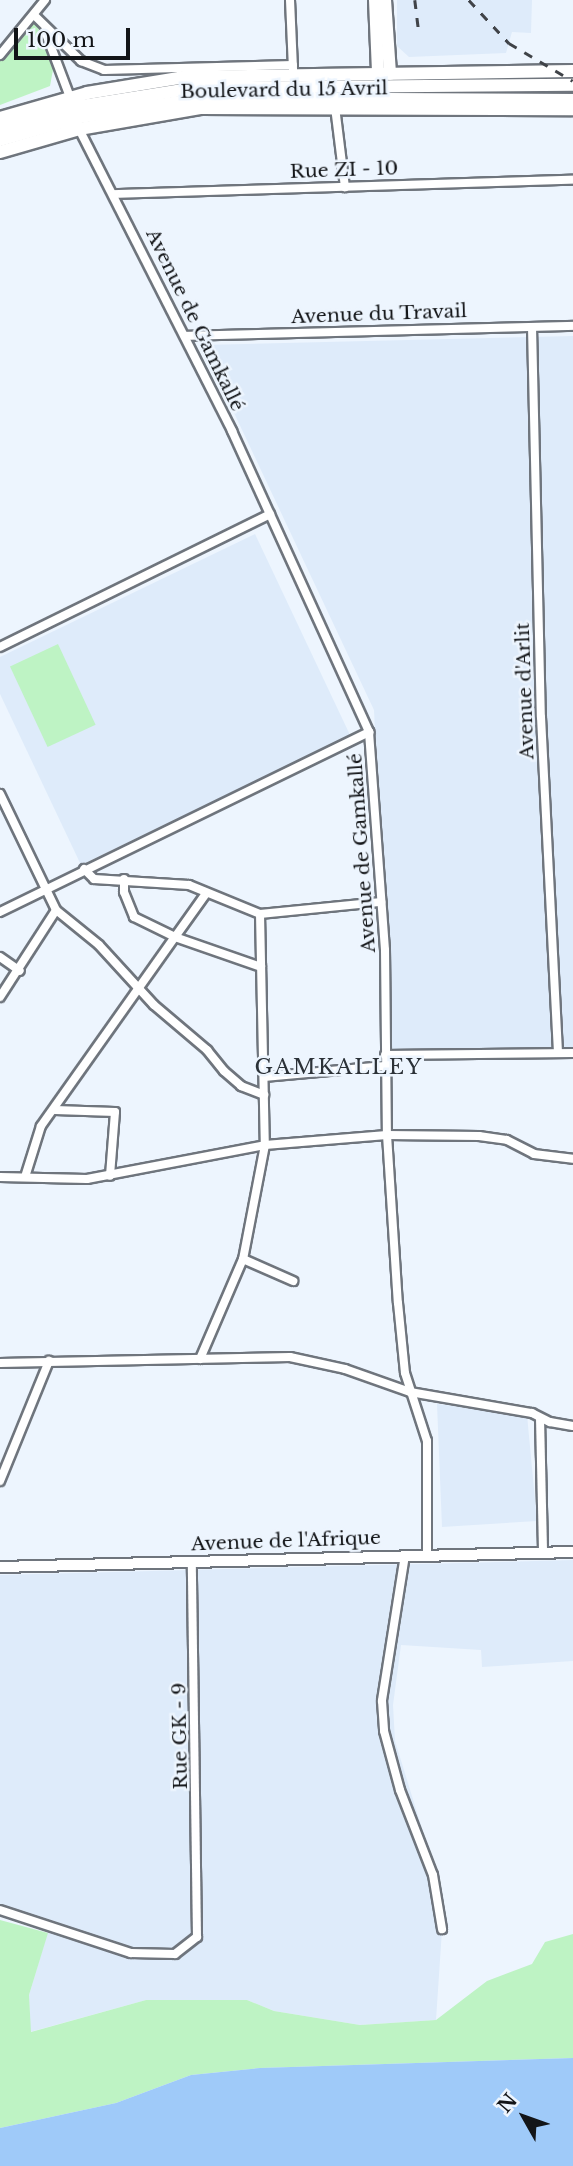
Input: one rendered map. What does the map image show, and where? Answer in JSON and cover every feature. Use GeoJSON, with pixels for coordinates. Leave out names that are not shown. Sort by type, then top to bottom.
{"type":"FeatureCollection","features":[{"type":"Feature","properties":{"kind":"main road"},"geometry":{"type":"LineString","coordinates":[[375,0],[384,74]]}},
{"type":"Feature","properties":{"kind":"main road"},"geometry":{"type":"LineString","coordinates":[[380,32],[385,0]]}},
{"type":"Feature","properties":{"kind":"main road"},"geometry":{"type":"LineString","coordinates":[[352,74],[381,47]]}},
{"type":"Feature","properties":{"kind":"main road"},"geometry":{"type":"LineString","coordinates":[[381,47],[415,74]]}},
{"type":"Feature","properties":{"kind":"main road","name":"Boulevard du 15 Avril"},"geometry":{"type":"LineString","coordinates":[[0,118],[70,97],[185,77],[293,69],[352,74],[573,71]]}},
{"type":"Feature","properties":{"kind":"main road","name":"Boulevard du 15 Avril"},"geometry":{"type":"LineString","coordinates":[[0,129],[82,106],[194,88],[573,85]]}},
{"type":"Feature","properties":{"kind":"main road","name":"Boulevard du 15 Avril"},"geometry":{"type":"LineString","coordinates":[[0,140],[80,117],[176,101],[376,96],[573,100]]}},
{"type":"Feature","properties":{"kind":"main road","name":"Boulevard du 15 Avril"},"geometry":{"type":"LineString","coordinates":[[0,152],[79,129],[200,108],[573,109]]}},
{"type":"Feature","properties":{"kind":"main road","name":"Avenue de l'Afrique"},"geometry":{"type":"LineString","coordinates":[[0,1567],[573,1552]]}},
{"type":"Feature","properties":{"kind":"street"},"geometry":{"type":"LineString","coordinates":[[0,55],[45,0]]}},
{"type":"Feature","properties":{"kind":"street"},"geometry":{"type":"LineString","coordinates":[[34,15],[82,61],[104,70],[293,69],[289,0]]}},
{"type":"Feature","properties":{"kind":"street"},"geometry":{"type":"LineString","coordinates":[[34,15],[50,38],[70,97]]}},
{"type":"Feature","properties":{"kind":"street"},"geometry":{"type":"LineString","coordinates":[[335,107],[345,187]]}},
{"type":"Feature","properties":{"kind":"street","name":"Avenue de Gamkallé"},"geometry":{"type":"LineString","coordinates":[[79,129],[92,160],[115,194],[185,336],[369,732],[381,902],[387,1135],[399,1315],[410,1392],[420,1409],[427,1441],[427,1554]]}},
{"type":"Feature","properties":{"kind":"street","name":"Rue ZI - 10"},"geometry":{"type":"LineString","coordinates":[[115,194],[573,180]]}},
{"type":"Feature","properties":{"kind":"street","name":"Avenue du Travail"},"geometry":{"type":"LineString","coordinates":[[185,336],[573,326]]}},
{"type":"Feature","properties":{"kind":"street","name":"Avenue d'Arlit"},"geometry":{"type":"LineString","coordinates":[[532,327],[541,717],[558,1053]]}},
{"type":"Feature","properties":{"kind":"street"},"geometry":{"type":"LineString","coordinates":[[0,647],[270,514]]}},
{"type":"Feature","properties":{"kind":"street"},"geometry":{"type":"LineString","coordinates":[[0,912],[369,732]]}},
{"type":"Feature","properties":{"kind":"street"},"geometry":{"type":"LineString","coordinates":[[0,794],[56,910],[99,945],[224,1071],[241,1086],[264,1095]]}},
{"type":"Feature","properties":{"kind":"street"},"geometry":{"type":"LineString","coordinates":[[84,869],[90,878],[189,886],[205,895],[260,914],[381,902]]}},
{"type":"Feature","properties":{"kind":"street"},"geometry":{"type":"LineString","coordinates":[[124,879],[124,892],[134,917],[175,937],[261,967]]}},
{"type":"Feature","properties":{"kind":"street"},"geometry":{"type":"LineString","coordinates":[[25,1177],[37,1132],[205,895]]}},
{"type":"Feature","properties":{"kind":"street"},"geometry":{"type":"LineString","coordinates":[[0,997],[20,971],[56,910]]}},
{"type":"Feature","properties":{"kind":"street"},"geometry":{"type":"LineString","coordinates":[[200,1359],[243,1259],[265,1145],[260,914]]}},
{"type":"Feature","properties":{"kind":"street"},"geometry":{"type":"LineString","coordinates":[[0,957],[20,971]]}},
{"type":"Feature","properties":{"kind":"street"},"geometry":{"type":"LineString","coordinates":[[385,1055],[573,1053]]}},
{"type":"Feature","properties":{"kind":"street"},"geometry":{"type":"LineString","coordinates":[[264,1077],[386,1066]]}},
{"type":"Feature","properties":{"kind":"street"},"geometry":{"type":"LineString","coordinates":[[55,1110],[115,1111],[110,1176]]}},
{"type":"Feature","properties":{"kind":"street"},"geometry":{"type":"LineString","coordinates":[[0,1177],[110,1176],[265,1145],[387,1135],[479,1136],[507,1140],[530,1153],[573,1158]]}},
{"type":"Feature","properties":{"kind":"street"},"geometry":{"type":"LineString","coordinates":[[243,1259],[293,1281]]}},
{"type":"Feature","properties":{"kind":"street"},"geometry":{"type":"LineString","coordinates":[[0,1363],[290,1357],[345,1369],[410,1392],[532,1413],[540,1418],[573,1426]]}},
{"type":"Feature","properties":{"kind":"street"},"geometry":{"type":"LineString","coordinates":[[0,1480],[49,1361]]}},
{"type":"Feature","properties":{"kind":"street"},"geometry":{"type":"LineString","coordinates":[[540,1418],[543,1554]]}},
{"type":"Feature","properties":{"kind":"street"},"geometry":{"type":"LineString","coordinates":[[405,1555],[382,1701],[383,1721],[396,1777],[433,1875],[442,1929]]}},
{"type":"Feature","properties":{"kind":"street","name":"Rue GK - 9"},"geometry":{"type":"LineString","coordinates":[[0,1910],[131,1954],[175,1954],[197,1937],[200,1911],[192,1561]]}},
{"type":"Feature","properties":{"kind":"shaded area"},"geometry":{"type":"Polygon","coordinates":[[[397,0],[532,0],[531,33],[512,32],[506,53],[409,57],[397,46],[397,0]]]}},
{"type":"Feature","properties":{"kind":"shaded area"},"geometry":{"type":"Polygon","coordinates":[[[573,336],[573,1051],[390,1058],[374,710],[202,345],[573,336]]]}},
{"type":"Feature","properties":{"kind":"shaded area"},"geometry":{"type":"Polygon","coordinates":[[[255,534],[350,735],[81,865],[0,694],[0,657],[255,534]]]}},
{"type":"Feature","properties":{"kind":"shaded area"},"geometry":{"type":"Polygon","coordinates":[[[437,1404],[527,1415],[537,1521],[442,1527],[437,1404]]]}},
{"type":"Feature","properties":{"kind":"shaded area"},"geometry":{"type":"Polygon","coordinates":[[[573,1560],[573,1661],[482,1667],[481,1650],[401,1645],[393,1705],[395,1741],[444,1900],[436,2020],[360,2025],[274,2011],[247,2000],[146,2000],[30,2032],[29,1995],[49,1928],[0,1909],[0,1575],[573,1560]]]}},
{"type":"Feature","properties":{"kind":"green space"},"geometry":{"type":"Polygon","coordinates":[[[31,23],[36,23],[54,64],[50,86],[0,105],[0,60],[31,23]]]}},
{"type":"Feature","properties":{"kind":"green space"},"geometry":{"type":"Polygon","coordinates":[[[58,644],[96,725],[48,747],[10,666],[58,644]]]}},
{"type":"Feature","properties":{"kind":"green space"},"geometry":{"type":"Polygon","coordinates":[[[0,1920],[48,1933],[29,1995],[31,2032],[146,2000],[247,2000],[274,2011],[360,2025],[436,2020],[487,1981],[532,1964],[545,1942],[573,1934],[573,2058],[260,2068],[191,2075],[116,2103],[0,2128],[0,1920]]]}},
{"type":"Feature","properties":{"kind":"water"},"geometry":{"type":"Polygon","coordinates":[[[573,2058],[573,2166],[0,2166],[0,2128],[116,2103],[191,2075],[260,2068],[573,2058]]]}},
{"type":"Feature","properties":{"kind":"railway"},"geometry":{"type":"LineString","coordinates":[[415,0],[419,35]]}},
{"type":"Feature","properties":{"kind":"railway"},"geometry":{"type":"LineString","coordinates":[[469,0],[509,43],[573,81]]}},
{"type":"Feature","properties":{"kind":"district","name":"GAMKALLEY"},"geometry":{"type":"Point","coordinates":[339,1067]}}]}
